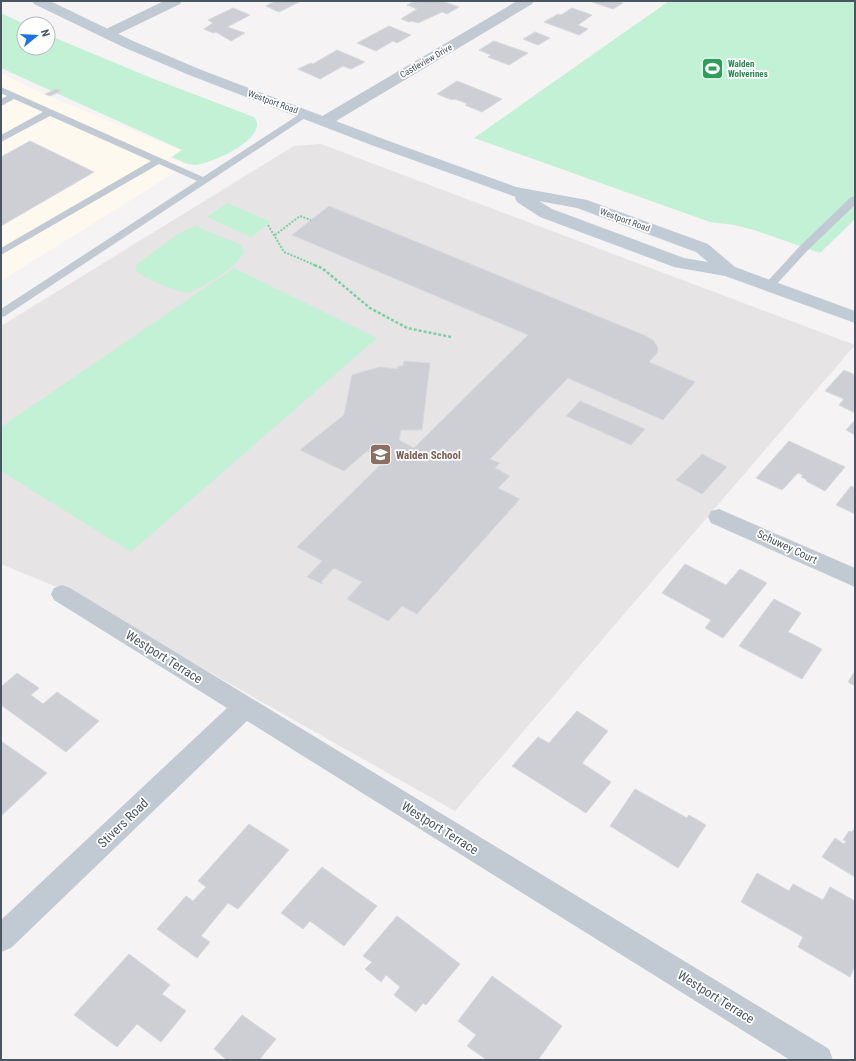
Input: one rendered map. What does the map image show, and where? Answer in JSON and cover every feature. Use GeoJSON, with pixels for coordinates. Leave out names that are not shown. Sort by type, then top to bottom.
{"type":"FeatureCollection","features":[{"type":"Feature","properties":{"kind":"main road","name":"Westport Road"},"geometry":{"type":"LineString","coordinates":[[39,1],[128,44],[194,72],[512,191],[546,213],[584,228],[680,263],[729,271],[855,318]]}},
{"type":"Feature","properties":{"kind":"street"},"geometry":{"type":"LineString","coordinates":[[109,34],[176,1]]}},
{"type":"Feature","properties":{"kind":"street","name":"Castleview Drive"},"geometry":{"type":"LineString","coordinates":[[325,121],[527,1]]}},
{"type":"Feature","properties":{"kind":"street","name":"Schuwey Court"},"geometry":{"type":"LineString","coordinates":[[718,517],[855,578]]}},
{"type":"Feature","properties":{"kind":"street","name":"Westport Terrace"},"geometry":{"type":"LineString","coordinates":[[62,594],[818,1060]]}},
{"type":"Feature","properties":{"kind":"street","name":"Stivers Road"},"geometry":{"type":"LineString","coordinates":[[1,939],[245,707]]}},
{"type":"Feature","properties":{"kind":"lane"},"geometry":{"type":"LineString","coordinates":[[1,90],[204,181]]}},
{"type":"Feature","properties":{"kind":"lane"},"geometry":{"type":"LineString","coordinates":[[1,103],[14,96]]}},
{"type":"Feature","properties":{"kind":"lane"},"geometry":{"type":"LineString","coordinates":[[1,139],[50,112]]}},
{"type":"Feature","properties":{"kind":"lane"},"geometry":{"type":"LineString","coordinates":[[1,314],[306,114]]}},
{"type":"Feature","properties":{"kind":"lane"},"geometry":{"type":"LineString","coordinates":[[1,252],[158,160]]}},
{"type":"Feature","properties":{"kind":"lane"},"geometry":{"type":"LineString","coordinates":[[769,286],[804,248],[855,199]]}},
{"type":"Feature","properties":{"kind":"path"},"geometry":{"type":"LineString","coordinates":[[275,235],[300,216],[311,220]]}},
{"type":"Feature","properties":{"kind":"path"},"geometry":{"type":"LineString","coordinates":[[268,224],[284,252],[322,268],[370,308],[407,328],[451,337]]}},
{"type":"Feature","properties":{"kind":"shaded area"},"geometry":{"type":"Polygon","coordinates":[[[1,73],[44,94],[180,150],[170,158],[187,165],[1,281],[1,73]]]}},
{"type":"Feature","properties":{"kind":"shaded area","name":"Walden School"},"geometry":{"type":"Polygon","coordinates":[[[321,144],[855,345],[455,811],[64,590],[1,564],[1,326],[294,146],[321,144]]]}},
{"type":"Feature","properties":{"kind":"green space","name":"Walden Wolverines"},"geometry":{"type":"Polygon","coordinates":[[[669,1],[855,1],[855,219],[820,253],[754,230],[734,225],[710,222],[474,138],[669,1]]]}},
{"type":"Feature","properties":{"kind":"green space"},"geometry":{"type":"Polygon","coordinates":[[[1,13],[16,20],[16,56],[56,56],[56,38],[154,79],[254,117],[257,125],[254,133],[247,141],[237,148],[213,160],[192,165],[172,157],[182,150],[1,68],[1,13]]]}},
{"type":"Feature","properties":{"kind":"green space"},"geometry":{"type":"Polygon","coordinates":[[[227,203],[271,222],[251,237],[207,217],[227,203]]]}},
{"type":"Feature","properties":{"kind":"green space"},"geometry":{"type":"Polygon","coordinates":[[[195,226],[241,245],[244,252],[235,264],[220,276],[188,293],[176,290],[145,277],[135,269],[137,264],[181,232],[195,226]]]}},
{"type":"Feature","properties":{"kind":"green space"},"geometry":{"type":"Polygon","coordinates":[[[234,268],[377,338],[131,552],[1,471],[1,427],[234,268]]]}},
{"type":"Feature","properties":{"kind":"building"},"geometry":{"type":"Polygon","coordinates":[[[276,1],[301,1],[279,12],[266,6],[276,1]]]}},
{"type":"Feature","properties":{"kind":"building"},"geometry":{"type":"Polygon","coordinates":[[[415,1],[442,1],[459,7],[447,14],[442,12],[418,23],[401,19],[417,9],[407,5],[415,1]]]}},
{"type":"Feature","properties":{"kind":"building"},"geometry":{"type":"Polygon","coordinates":[[[589,1],[617,1],[623,3],[613,9],[589,1]]]}},
{"type":"Feature","properties":{"kind":"building"},"geometry":{"type":"Polygon","coordinates":[[[233,8],[250,15],[227,27],[245,33],[231,41],[216,32],[213,33],[204,29],[213,23],[208,20],[233,8]]]}},
{"type":"Feature","properties":{"kind":"building"},"geometry":{"type":"Polygon","coordinates":[[[572,8],[592,15],[578,25],[588,29],[579,35],[544,22],[558,14],[561,15],[572,8]]]}},
{"type":"Feature","properties":{"kind":"building"},"geometry":{"type":"Polygon","coordinates":[[[389,26],[411,35],[397,43],[393,41],[376,51],[357,43],[389,26]]]}},
{"type":"Feature","properties":{"kind":"building"},"geometry":{"type":"Polygon","coordinates":[[[535,32],[550,38],[538,45],[523,39],[535,32]]]}},
{"type":"Feature","properties":{"kind":"building"},"geometry":{"type":"Polygon","coordinates":[[[494,41],[528,53],[509,65],[488,57],[491,55],[479,50],[494,41]]]}},
{"type":"Feature","properties":{"kind":"building"},"geometry":{"type":"Polygon","coordinates":[[[337,50],[365,62],[351,69],[343,66],[320,79],[298,69],[311,63],[313,64],[337,50]]]}},
{"type":"Feature","properties":{"kind":"building"},"geometry":{"type":"Polygon","coordinates":[[[457,81],[502,99],[482,112],[465,105],[468,104],[437,94],[457,81]]]}},
{"type":"Feature","properties":{"kind":"building"},"geometry":{"type":"Polygon","coordinates":[[[57,89],[61,91],[50,96],[45,94],[57,89]]]}},
{"type":"Feature","properties":{"kind":"building"},"geometry":{"type":"Polygon","coordinates":[[[30,141],[94,172],[1,226],[1,157],[30,141]]]}},
{"type":"Feature","properties":{"kind":"building","name":"Walden School"},"geometry":{"type":"Polygon","coordinates":[[[329,206],[646,336],[654,341],[658,348],[657,353],[649,362],[695,382],[663,420],[568,378],[490,459],[500,463],[495,468],[510,476],[498,488],[520,499],[417,614],[402,606],[388,621],[347,599],[362,582],[334,568],[321,582],[323,583],[322,584],[307,577],[322,561],[297,547],[385,460],[367,451],[344,471],[300,450],[344,415],[352,375],[380,367],[398,369],[398,366],[403,366],[404,361],[430,363],[422,430],[401,430],[399,440],[414,448],[528,335],[292,235],[329,206]]]}},
{"type":"Feature","properties":{"kind":"building"},"geometry":{"type":"Polygon","coordinates":[[[844,370],[855,375],[855,413],[839,405],[844,399],[825,391],[844,370]]]}},
{"type":"Feature","properties":{"kind":"building"},"geometry":{"type":"Polygon","coordinates":[[[580,401],[645,429],[631,445],[566,416],[580,401]]]}},
{"type":"Feature","properties":{"kind":"building"},"geometry":{"type":"Polygon","coordinates":[[[855,420],[855,435],[846,430],[855,420]]]}},
{"type":"Feature","properties":{"kind":"building"},"geometry":{"type":"Polygon","coordinates":[[[789,441],[845,467],[825,491],[806,481],[807,480],[801,477],[803,475],[798,473],[782,490],[756,478],[789,441]]]}},
{"type":"Feature","properties":{"kind":"building"},"geometry":{"type":"Polygon","coordinates":[[[702,454],[727,467],[702,494],[676,480],[702,454]]]}},
{"type":"Feature","properties":{"kind":"building"},"geometry":{"type":"Polygon","coordinates":[[[851,486],[855,488],[855,514],[836,505],[851,486]]]}},
{"type":"Feature","properties":{"kind":"building"},"geometry":{"type":"Polygon","coordinates":[[[685,564],[726,585],[740,569],[767,583],[723,638],[705,628],[711,620],[662,593],[685,564]]]}},
{"type":"Feature","properties":{"kind":"building"},"geometry":{"type":"Polygon","coordinates":[[[774,599],[801,613],[788,632],[822,649],[802,679],[739,646],[774,599]]]}},
{"type":"Feature","properties":{"kind":"building"},"geometry":{"type":"Polygon","coordinates":[[[855,671],[855,686],[848,682],[855,671]]]}},
{"type":"Feature","properties":{"kind":"building"},"geometry":{"type":"Polygon","coordinates":[[[17,673],[39,688],[31,695],[43,704],[57,692],[99,721],[66,752],[1,705],[1,687],[17,673]]]}},
{"type":"Feature","properties":{"kind":"building"},"geometry":{"type":"Polygon","coordinates":[[[577,711],[608,731],[582,763],[611,782],[586,813],[512,766],[538,737],[549,743],[577,711]]]}},
{"type":"Feature","properties":{"kind":"building"},"geometry":{"type":"Polygon","coordinates":[[[1,741],[47,773],[1,816],[1,741]]]}},
{"type":"Feature","properties":{"kind":"building"},"geometry":{"type":"Polygon","coordinates":[[[635,789],[687,818],[689,815],[706,825],[678,868],[610,826],[635,789]]]}},
{"type":"Feature","properties":{"kind":"building"},"geometry":{"type":"Polygon","coordinates":[[[249,824],[289,850],[238,909],[228,903],[201,936],[210,942],[197,958],[157,929],[186,896],[193,901],[206,887],[198,881],[249,824]]]}},
{"type":"Feature","properties":{"kind":"building"},"geometry":{"type":"Polygon","coordinates":[[[855,827],[855,877],[822,857],[835,838],[844,844],[846,841],[843,840],[849,831],[852,832],[855,827]]]}},
{"type":"Feature","properties":{"kind":"building"},"geometry":{"type":"Polygon","coordinates":[[[322,867],[377,906],[344,946],[310,921],[303,929],[281,913],[322,867]]]}},
{"type":"Feature","properties":{"kind":"building"},"geometry":{"type":"Polygon","coordinates":[[[757,873],[789,891],[793,884],[823,900],[830,887],[855,901],[855,966],[850,977],[798,947],[803,937],[741,902],[757,873]]]}},
{"type":"Feature","properties":{"kind":"building"},"geometry":{"type":"Polygon","coordinates":[[[397,916],[460,964],[426,1005],[423,1003],[416,1012],[394,995],[400,987],[386,975],[381,982],[365,969],[372,962],[363,956],[397,916]]]}},
{"type":"Feature","properties":{"kind":"building"},"geometry":{"type":"Polygon","coordinates":[[[129,954],[170,985],[162,994],[186,1011],[161,1042],[137,1024],[117,1047],[74,1015],[129,954]]]}},
{"type":"Feature","properties":{"kind":"building"},"geometry":{"type":"Polygon","coordinates":[[[492,976],[562,1026],[538,1060],[487,1060],[467,1046],[476,1035],[458,1021],[492,976]]]}},
{"type":"Feature","properties":{"kind":"building"},"geometry":{"type":"Polygon","coordinates":[[[242,1015],[276,1039],[259,1060],[227,1060],[214,1049],[242,1015]]]}},
{"type":"Feature","properties":{"kind":"place","name":"Walden Wolverines"},"geometry":{"type":"Point","coordinates":[713,69]}},
{"type":"Feature","properties":{"kind":"place","name":"Walden School"},"geometry":{"type":"Point","coordinates":[381,455]}}]}
